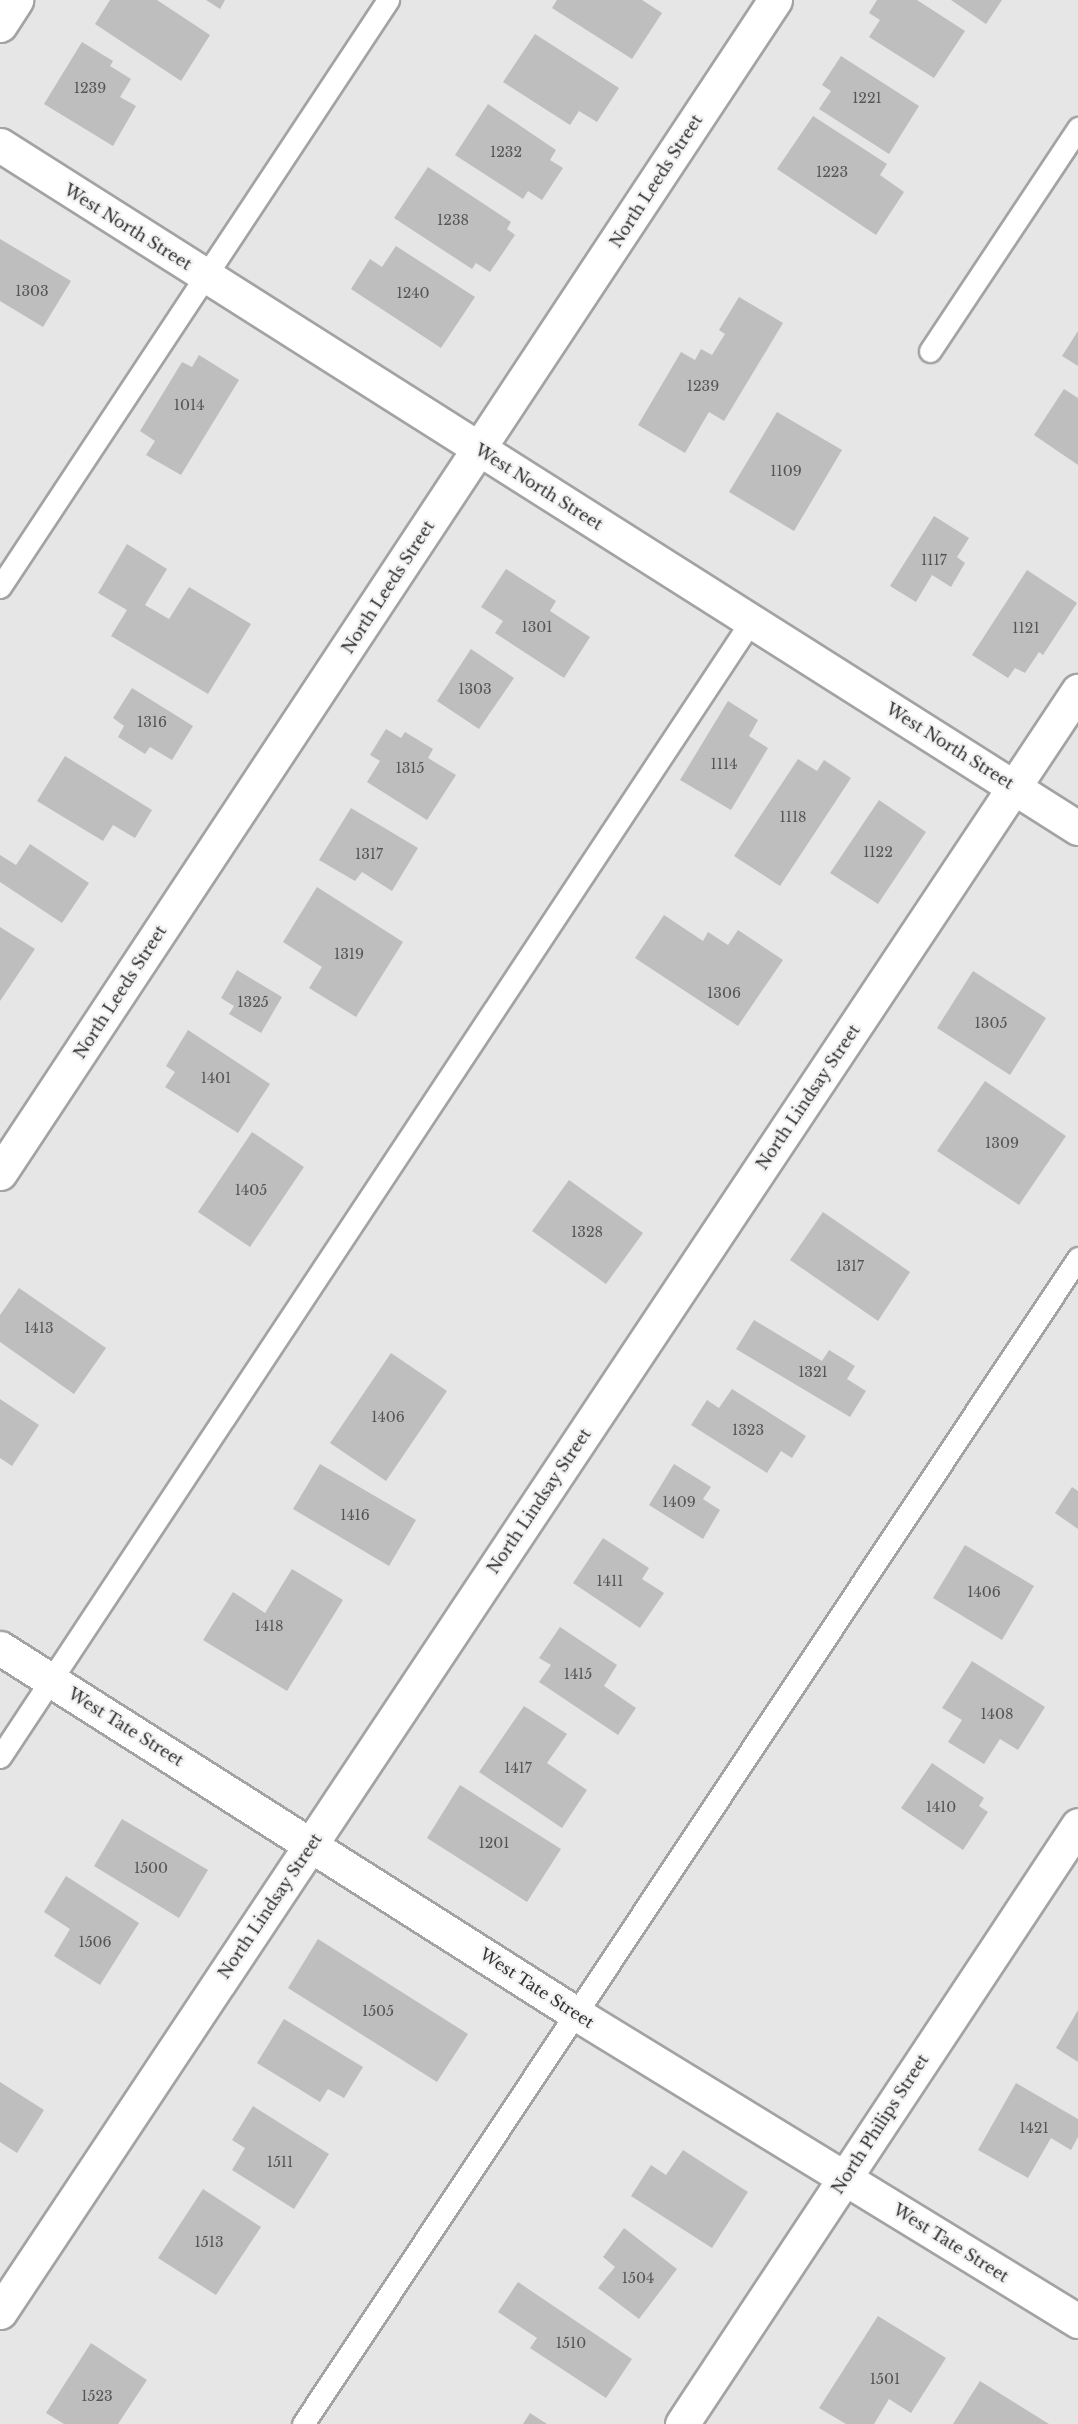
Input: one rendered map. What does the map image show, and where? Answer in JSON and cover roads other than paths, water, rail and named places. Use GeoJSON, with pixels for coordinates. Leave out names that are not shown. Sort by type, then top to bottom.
{"type":"FeatureCollection","features":[{"type":"Feature","properties":{"kind":"street"},"geometry":{"type":"LineString","coordinates":[[0,25],[16,0]]}},
{"type":"Feature","properties":{"kind":"street","name":"North Leeds Street"},"geometry":{"type":"LineString","coordinates":[[0,1173],[775,0]]}},
{"type":"Feature","properties":{"kind":"street","name":"West North Street"},"geometry":{"type":"LineString","coordinates":[[0,145],[1078,828]]}},
{"type":"Feature","properties":{"kind":"street","name":"North Lindsay Street"},"geometry":{"type":"LineString","coordinates":[[0,2312],[1078,690]]}},
{"type":"Feature","properties":{"kind":"street","name":"West Tate Street"},"geometry":{"type":"LineString","coordinates":[[0,1648],[312,1843],[575,2013],[1078,2321]]}},
{"type":"Feature","properties":{"kind":"street","name":"North Philips Street"},"geometry":{"type":"LineString","coordinates":[[682,2424],[1078,1825]]}},
{"type":"Feature","properties":{"kind":"lane"},"geometry":{"type":"LineString","coordinates":[[0,587],[203,275],[388,0]]}},
{"type":"Feature","properties":{"kind":"lane"},"geometry":{"type":"LineString","coordinates":[[930,351],[1078,128]]}},
{"type":"Feature","properties":{"kind":"lane"},"geometry":{"type":"LineString","coordinates":[[0,1757],[751,621]]}},
{"type":"Feature","properties":{"kind":"lane"},"geometry":{"type":"LineString","coordinates":[[303,2424],[1078,1258]]}}]}
